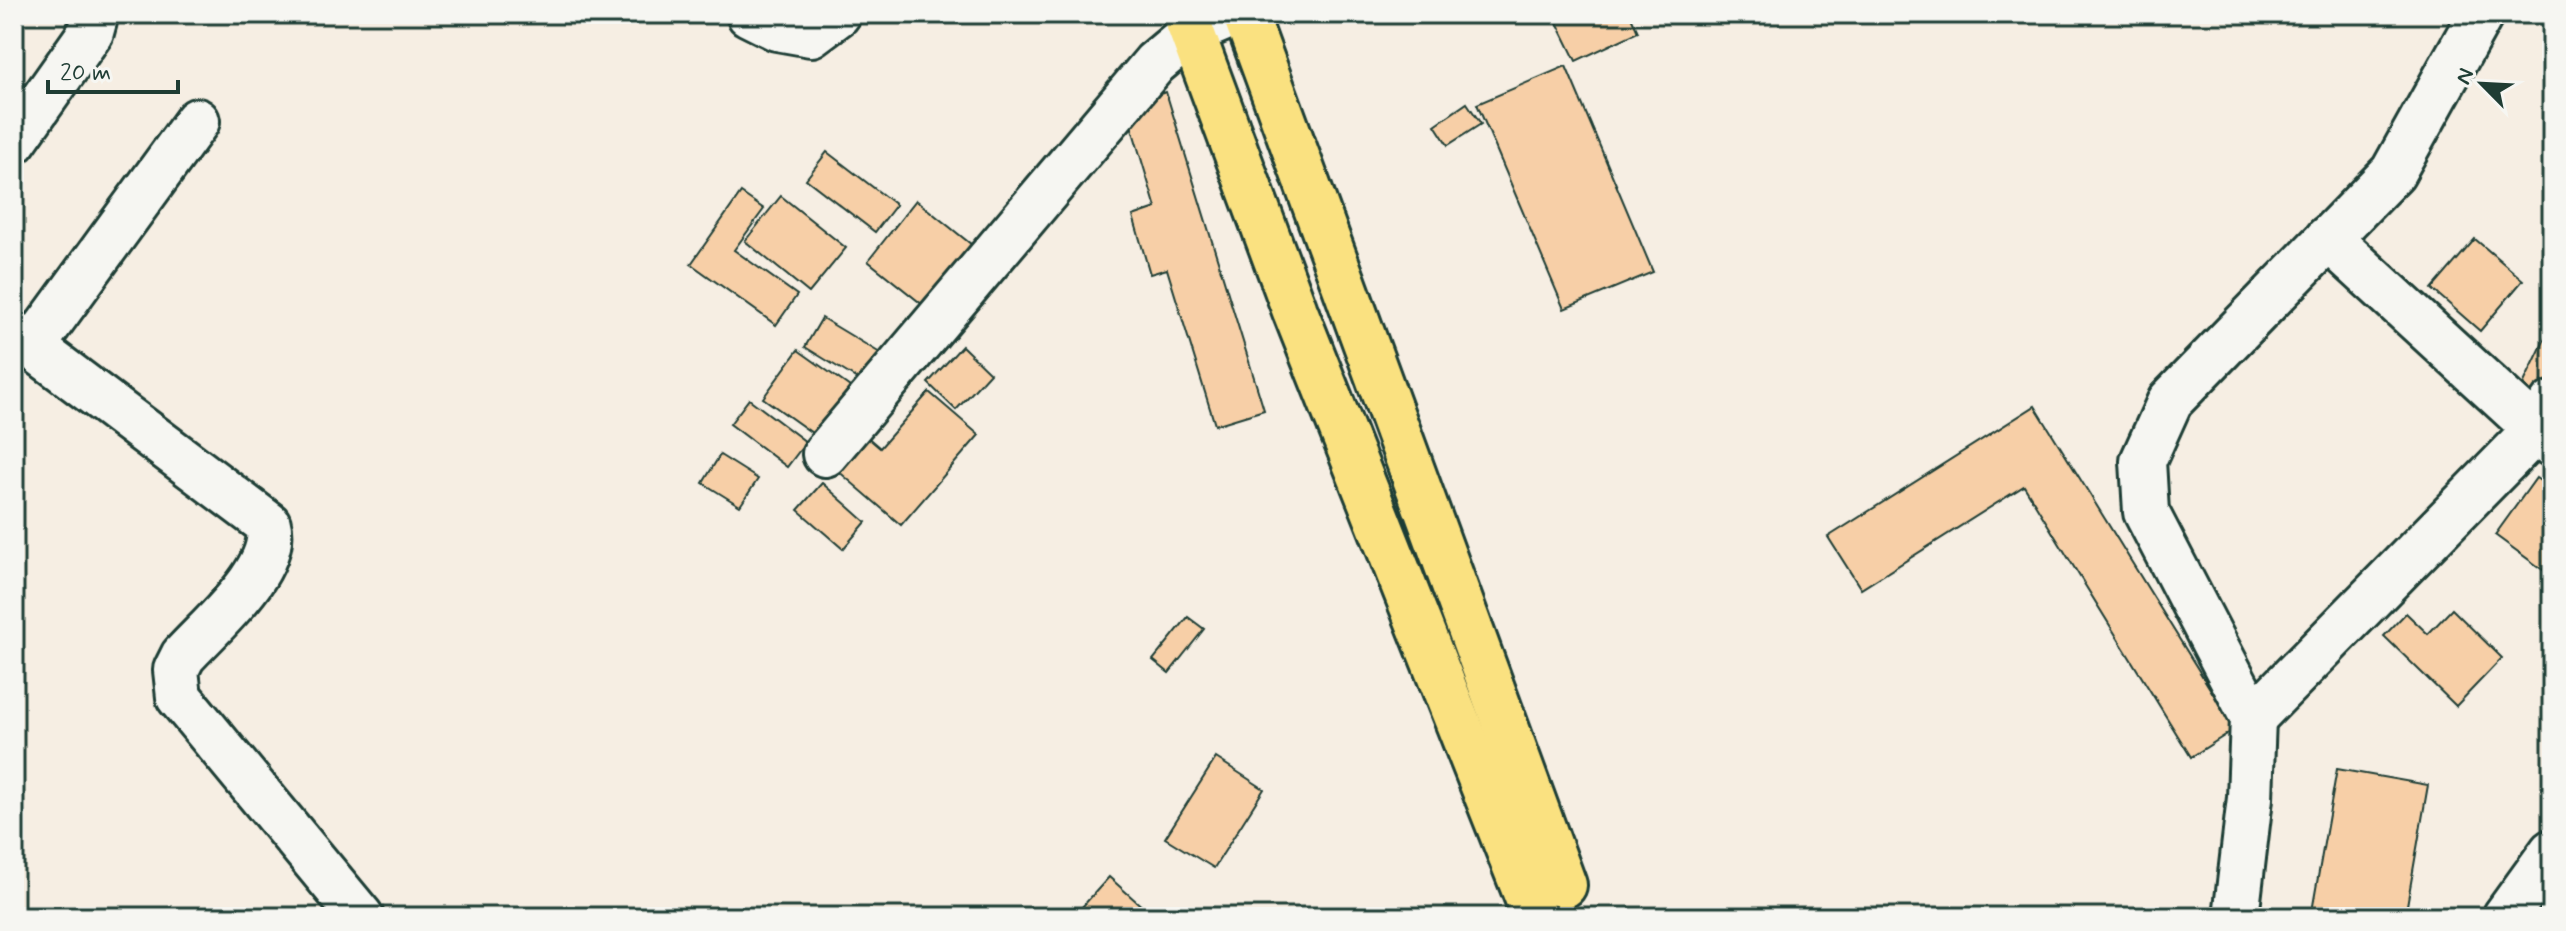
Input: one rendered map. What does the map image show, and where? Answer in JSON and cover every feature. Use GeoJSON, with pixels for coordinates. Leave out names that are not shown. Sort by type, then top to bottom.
{"type":"FeatureCollection","features":[{"type":"Feature","properties":{"kind":"main road"},"geometry":{"type":"LineString","coordinates":[[1245,14],[1549,905]]}},
{"type":"Feature","properties":{"kind":"main road"},"geometry":{"type":"LineString","coordinates":[[1189,23],[1295,311],[1549,905]]}},
{"type":"Feature","properties":{"kind":"street"},"geometry":{"type":"LineString","coordinates":[[14,141],[83,46],[94,21],[91,14]]}},
{"type":"Feature","properties":{"kind":"street"},"geometry":{"type":"LineString","coordinates":[[749,14],[777,28],[811,34],[838,14]]}},
{"type":"Feature","properties":{"kind":"street"},"geometry":{"type":"LineString","coordinates":[[825,454],[1189,23],[1234,14]]}},
{"type":"Feature","properties":{"kind":"street"},"geometry":{"type":"LineString","coordinates":[[2236,917],[2250,798],[2253,718],[2146,512],[2143,461],[2170,401],[2393,172],[2481,14]]}},
{"type":"Feature","properties":{"kind":"street"},"geometry":{"type":"LineString","coordinates":[[197,121],[24,339],[268,524],[271,539],[260,571],[183,656],[176,670],[179,697],[361,917]]}},
{"type":"Feature","properties":{"kind":"street"},"geometry":{"type":"LineString","coordinates":[[2253,718],[2546,426],[2328,238]]}},
{"type":"Feature","properties":{"kind":"street"},"geometry":{"type":"LineString","coordinates":[[2505,917],[2552,852]]}},
{"type":"Feature","properties":{"kind":"building"},"geometry":{"type":"Polygon","coordinates":[[[1553,14],[1630,14],[1638,32],[1576,61],[1553,14]]]}},
{"type":"Feature","properties":{"kind":"building"},"geometry":{"type":"Polygon","coordinates":[[[1566,66],[1653,272],[1564,309],[1477,104],[1566,66]]]}},
{"type":"Feature","properties":{"kind":"building"},"geometry":{"type":"Polygon","coordinates":[[[1166,92],[1264,410],[1215,425],[1167,269],[1150,274],[1133,216],[1156,208],[1125,105],[1166,92]]]}},
{"type":"Feature","properties":{"kind":"building"},"geometry":{"type":"Polygon","coordinates":[[[1467,103],[1481,124],[1448,145],[1435,125],[1467,103]]]}},
{"type":"Feature","properties":{"kind":"building"},"geometry":{"type":"Polygon","coordinates":[[[827,152],[896,205],[875,232],[806,179],[827,152]]]}},
{"type":"Feature","properties":{"kind":"building"},"geometry":{"type":"Polygon","coordinates":[[[741,193],[764,209],[734,250],[797,295],[776,325],[691,264],[741,193]]]}},
{"type":"Feature","properties":{"kind":"building"},"geometry":{"type":"Polygon","coordinates":[[[781,196],[846,248],[809,293],[745,241],[781,196]]]}},
{"type":"Feature","properties":{"kind":"building"},"geometry":{"type":"Polygon","coordinates":[[[916,200],[972,245],[923,305],[868,261],[916,200]]]}},
{"type":"Feature","properties":{"kind":"building"},"geometry":{"type":"Polygon","coordinates":[[[2475,239],[2523,280],[2480,331],[2432,289],[2475,239]]]}},
{"type":"Feature","properties":{"kind":"building"},"geometry":{"type":"Polygon","coordinates":[[[822,318],[880,353],[862,382],[805,347],[822,318]]]}},
{"type":"Feature","properties":{"kind":"building"},"geometry":{"type":"Polygon","coordinates":[[[2552,324],[2552,387],[2545,400],[2521,389],[2552,324]]]}},
{"type":"Feature","properties":{"kind":"building"},"geometry":{"type":"Polygon","coordinates":[[[962,346],[990,373],[956,410],[928,383],[962,346]]]}},
{"type":"Feature","properties":{"kind":"building"},"geometry":{"type":"Polygon","coordinates":[[[798,350],[850,387],[815,435],[763,398],[798,350]]]}},
{"type":"Feature","properties":{"kind":"building"},"geometry":{"type":"Polygon","coordinates":[[[929,392],[979,435],[901,525],[837,470],[866,436],[880,448],[929,392]]]}},
{"type":"Feature","properties":{"kind":"building"},"geometry":{"type":"Polygon","coordinates":[[[749,399],[806,442],[787,467],[730,424],[749,399]]]}},
{"type":"Feature","properties":{"kind":"building"},"geometry":{"type":"Polygon","coordinates":[[[2035,406],[2235,729],[2191,757],[2024,486],[1861,589],[1828,537],[2035,406]]]}},
{"type":"Feature","properties":{"kind":"building"},"geometry":{"type":"Polygon","coordinates":[[[720,455],[758,479],[740,506],[703,483],[720,455]]]}},
{"type":"Feature","properties":{"kind":"building"},"geometry":{"type":"Polygon","coordinates":[[[2536,478],[2552,489],[2552,557],[2543,570],[2495,535],[2536,478]]]}},
{"type":"Feature","properties":{"kind":"building"},"geometry":{"type":"Polygon","coordinates":[[[822,483],[866,522],[843,549],[798,510],[822,483]]]}},
{"type":"Feature","properties":{"kind":"building"},"geometry":{"type":"Polygon","coordinates":[[[2452,609],[2502,658],[2456,706],[2384,636],[2406,613],[2428,634],[2452,609]]]}},
{"type":"Feature","properties":{"kind":"building"},"geometry":{"type":"Polygon","coordinates":[[[1188,617],[1204,629],[1169,673],[1153,660],[1188,617]]]}},
{"type":"Feature","properties":{"kind":"building"},"geometry":{"type":"Polygon","coordinates":[[[1216,758],[1264,789],[1214,868],[1165,838],[1216,758]]]}},
{"type":"Feature","properties":{"kind":"building"},"geometry":{"type":"Polygon","coordinates":[[[2337,769],[2428,785],[2405,917],[2311,917],[2337,769]]]}},
{"type":"Feature","properties":{"kind":"building"},"geometry":{"type":"Polygon","coordinates":[[[1109,877],[1154,917],[1073,917],[1109,877]]]}}]}
